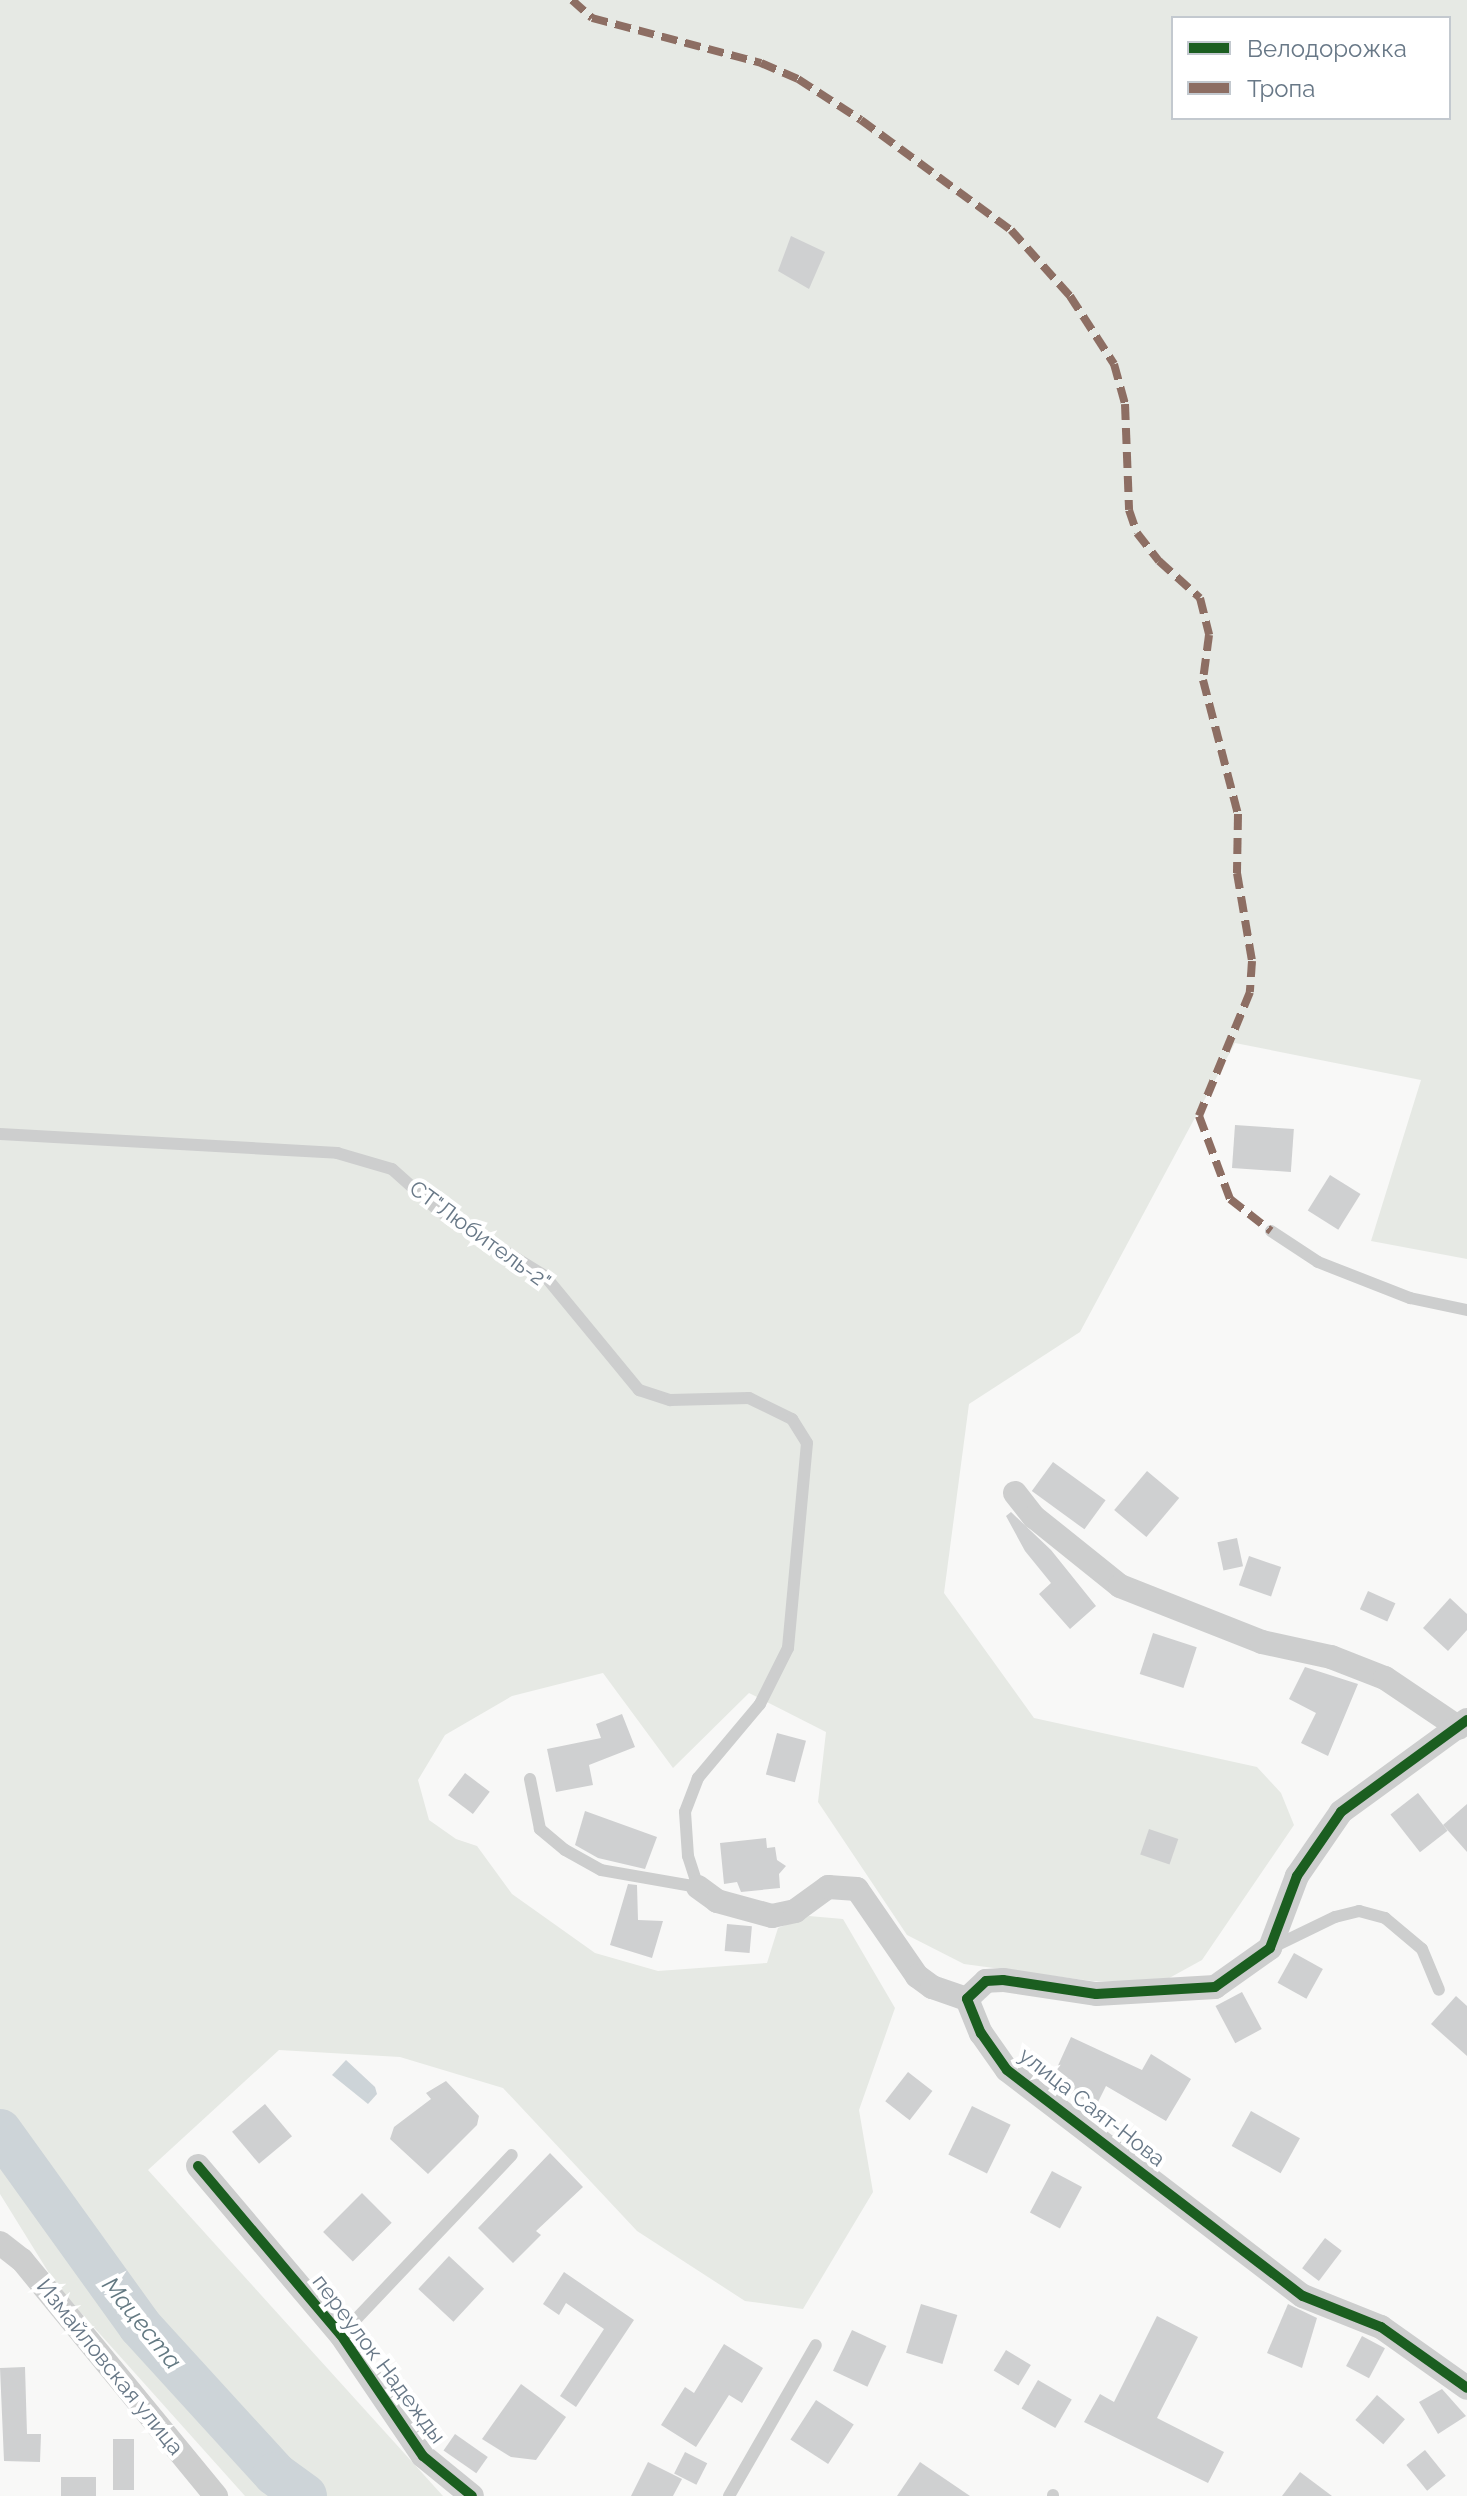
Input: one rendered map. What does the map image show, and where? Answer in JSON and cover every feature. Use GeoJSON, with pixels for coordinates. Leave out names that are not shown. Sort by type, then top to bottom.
{"type":"FeatureCollection","features":[{"type":"Feature","properties":{"kind":"street"},"geometry":{"type":"LineString","coordinates":[[698,1887],[717,1901],[772,1916],[795,1911],[828,1887],[857,1889],[917,1976],[932,1987],[967,1999],[986,1981],[1003,1980],[1096,1994],[1215,1987],[1270,1948],[1297,1876],[1341,1812],[1463,1724],[1385,1678],[1331,1657],[1262,1642],[1120,1586],[1034,1517],[1015,1493]]}},
{"type":"Feature","properties":{"kind":"street","name":"улица Саят-Нова"},"geometry":{"type":"LineString","coordinates":[[967,1999],[981,2033],[1007,2070],[1303,2296],[1381,2327],[1467,2388]]}},
{"type":"Feature","properties":{"kind":"street","name":"переулок Надежды"},"geometry":{"type":"LineString","coordinates":[[198,2166],[341,2335],[423,2456],[472,2496]]}},
{"type":"Feature","properties":{"kind":"street","name":"Измайловская улица"},"geometry":{"type":"LineString","coordinates":[[0,2243],[22,2260],[216,2496]]}},
{"type":"Feature","properties":{"kind":"lane","name":"СТ\"Любитель-2\""},"geometry":{"type":"LineString","coordinates":[[0,1134],[337,1153],[392,1169],[439,1211],[545,1276],[639,1390],[670,1400],[749,1398],[792,1419],[807,1443],[788,1648],[760,1704],[694,1789],[685,1812],[688,1856],[698,1887]]}},
{"type":"Feature","properties":{"kind":"lane"},"geometry":{"type":"LineString","coordinates":[[1271,1231],[1318,1262],[1410,1298],[1467,1310]]}},
{"type":"Feature","properties":{"kind":"lane"},"geometry":{"type":"LineString","coordinates":[[530,1779],[540,1829],[565,1850],[601,1870],[698,1887]]}},
{"type":"Feature","properties":{"kind":"lane"},"geometry":{"type":"LineString","coordinates":[[1270,1948],[1314,1923],[1359,1911],[1385,1918],[1422,1949],[1439,1990]]}},
{"type":"Feature","properties":{"kind":"lane"},"geometry":{"type":"LineString","coordinates":[[341,2335],[512,2155]]}},
{"type":"Feature","properties":{"kind":"lane"},"geometry":{"type":"LineString","coordinates":[[729,2496],[816,2345]]}},
{"type":"Feature","properties":{"kind":"shaded area"},"geometry":{"type":"Polygon","coordinates":[[[0,0],[1467,0],[1467,1259],[1371,1241],[1421,1080],[1235,1043],[1080,1332],[969,1404],[944,1593],[1034,1718],[1257,1767],[1281,1793],[1294,1825],[1202,1960],[1162,1982],[1092,1981],[964,1964],[907,1935],[818,1802],[826,1732],[749,1693],[673,1768],[603,1673],[512,1696],[445,1735],[418,1780],[429,1820],[456,1839],[477,1846],[512,1894],[595,1953],[658,1971],[767,1963],[778,1928],[809,1916],[843,1919],[895,2008],[859,2110],[873,2192],[803,2309],[745,2301],[637,2231],[503,2088],[400,2057],[279,2050],[148,2170],[443,2496],[245,2496],[57,2286],[0,2194],[0,0]]]}},
{"type":"Feature","properties":{"kind":"shaded area"},"geometry":{"type":"Polygon","coordinates":[[[346,2060],[375,2087],[377,2094],[368,2104],[332,2075],[346,2060]]]}},
{"type":"Feature","properties":{"kind":"building"},"geometry":{"type":"Polygon","coordinates":[[[791,236],[825,252],[809,289],[778,271],[791,236]]]}},
{"type":"Feature","properties":{"kind":"building"},"geometry":{"type":"Polygon","coordinates":[[[1235,1125],[1294,1129],[1291,1172],[1232,1168],[1235,1125]]]}},
{"type":"Feature","properties":{"kind":"building"},"geometry":{"type":"Polygon","coordinates":[[[1330,1175],[1361,1194],[1338,1230],[1308,1211],[1330,1175]]]}},
{"type":"Feature","properties":{"kind":"building"},"geometry":{"type":"Polygon","coordinates":[[[1053,1462],[1106,1500],[1084,1529],[1032,1491],[1053,1462]]]}},
{"type":"Feature","properties":{"kind":"building"},"geometry":{"type":"Polygon","coordinates":[[[1147,1471],[1179,1498],[1146,1537],[1114,1510],[1147,1471]]]}},
{"type":"Feature","properties":{"kind":"building"},"geometry":{"type":"Polygon","coordinates":[[[1011,1512],[1051,1550],[1096,1606],[1070,1629],[1039,1594],[1051,1583],[1025,1551],[1006,1516],[1011,1512]]]}},
{"type":"Feature","properties":{"kind":"building"},"geometry":{"type":"Polygon","coordinates":[[[1237,1538],[1243,1566],[1223,1571],[1217,1542],[1237,1538]]]}},
{"type":"Feature","properties":{"kind":"building"},"geometry":{"type":"Polygon","coordinates":[[[1249,1556],[1281,1567],[1271,1596],[1239,1585],[1249,1556]]]}},
{"type":"Feature","properties":{"kind":"building"},"geometry":{"type":"Polygon","coordinates":[[[1368,1591],[1395,1603],[1387,1621],[1360,1609],[1368,1591]]]}},
{"type":"Feature","properties":{"kind":"building"},"geometry":{"type":"Polygon","coordinates":[[[1450,1598],[1467,1614],[1467,1630],[1448,1651],[1423,1628],[1450,1598]]]}},
{"type":"Feature","properties":{"kind":"building"},"geometry":{"type":"Polygon","coordinates":[[[1153,1633],[1197,1647],[1183,1688],[1140,1674],[1153,1633]]]}},
{"type":"Feature","properties":{"kind":"building"},"geometry":{"type":"Polygon","coordinates":[[[1305,1667],[1358,1684],[1328,1756],[1301,1743],[1316,1713],[1289,1699],[1305,1667]]]}},
{"type":"Feature","properties":{"kind":"building"},"geometry":{"type":"Polygon","coordinates":[[[622,1714],[635,1747],[589,1765],[593,1785],[556,1792],[547,1749],[601,1738],[596,1724],[622,1714]]]}},
{"type":"Feature","properties":{"kind":"building"},"geometry":{"type":"Polygon","coordinates":[[[777,1733],[806,1741],[795,1782],[766,1775],[777,1733]]]}},
{"type":"Feature","properties":{"kind":"building"},"geometry":{"type":"Polygon","coordinates":[[[465,1773],[490,1792],[473,1814],[448,1795],[465,1773]]]}},
{"type":"Feature","properties":{"kind":"building"},"geometry":{"type":"Polygon","coordinates":[[[1418,1793],[1448,1831],[1420,1852],[1390,1815],[1418,1793]]]}},
{"type":"Feature","properties":{"kind":"building"},"geometry":{"type":"Polygon","coordinates":[[[1467,1804],[1467,1852],[1443,1825],[1467,1804]]]}},
{"type":"Feature","properties":{"kind":"building"},"geometry":{"type":"Polygon","coordinates":[[[585,1811],[657,1837],[645,1869],[598,1858],[575,1845],[585,1811]]]}},
{"type":"Feature","properties":{"kind":"building"},"geometry":{"type":"Polygon","coordinates":[[[1149,1829],[1178,1839],[1170,1865],[1140,1855],[1149,1829]]]}},
{"type":"Feature","properties":{"kind":"building"},"geometry":{"type":"Polygon","coordinates":[[[766,1838],[767,1848],[775,1847],[777,1860],[786,1866],[779,1874],[780,1888],[741,1892],[737,1882],[724,1884],[720,1843],[766,1838]]]}},
{"type":"Feature","properties":{"kind":"building"},"geometry":{"type":"Polygon","coordinates":[[[628,1884],[637,1885],[638,1920],[663,1921],[652,1958],[610,1945],[628,1884]]]}},
{"type":"Feature","properties":{"kind":"building"},"geometry":{"type":"Polygon","coordinates":[[[727,1924],[752,1926],[750,1953],[725,1951],[727,1924]]]}},
{"type":"Feature","properties":{"kind":"building"},"geometry":{"type":"Polygon","coordinates":[[[1294,1953],[1323,1969],[1306,1999],[1278,1983],[1294,1953]]]}},
{"type":"Feature","properties":{"kind":"building"},"geometry":{"type":"Polygon","coordinates":[[[1242,1992],[1262,2029],[1235,2043],[1216,2006],[1242,1992]]]}},
{"type":"Feature","properties":{"kind":"building"},"geometry":{"type":"Polygon","coordinates":[[[1456,1996],[1467,2006],[1467,2056],[1431,2024],[1456,1996]]]}},
{"type":"Feature","properties":{"kind":"building"},"geometry":{"type":"Polygon","coordinates":[[[1071,2037],[1142,2070],[1151,2054],[1191,2079],[1166,2121],[1106,2086],[1096,2106],[1050,2083],[1071,2037]]]}},
{"type":"Feature","properties":{"kind":"building"},"geometry":{"type":"Polygon","coordinates":[[[908,2072],[932,2091],[910,2120],[885,2101],[908,2072]]]}},
{"type":"Feature","properties":{"kind":"building"},"geometry":{"type":"Polygon","coordinates":[[[446,2081],[479,2116],[477,2125],[428,2174],[390,2139],[394,2127],[431,2099],[426,2093],[446,2081]]]}},
{"type":"Feature","properties":{"kind":"building"},"geometry":{"type":"Polygon","coordinates":[[[265,2104],[292,2136],[259,2164],[232,2132],[265,2104]]]}},
{"type":"Feature","properties":{"kind":"building"},"geometry":{"type":"Polygon","coordinates":[[[972,2106],[1011,2125],[987,2173],[948,2155],[972,2106]]]}},
{"type":"Feature","properties":{"kind":"building"},"geometry":{"type":"Polygon","coordinates":[[[1251,2111],[1300,2138],[1281,2173],[1232,2146],[1251,2111]]]}},
{"type":"Feature","properties":{"kind":"building"},"geometry":{"type":"Polygon","coordinates":[[[550,2153],[583,2187],[536,2231],[541,2235],[513,2263],[478,2228],[550,2153]]]}},
{"type":"Feature","properties":{"kind":"building"},"geometry":{"type":"Polygon","coordinates":[[[1052,2171],[1082,2187],[1060,2228],[1030,2212],[1052,2171]]]}},
{"type":"Feature","properties":{"kind":"building"},"geometry":{"type":"Polygon","coordinates":[[[362,2193],[392,2223],[353,2262],[323,2232],[362,2193]]]}},
{"type":"Feature","properties":{"kind":"building"},"geometry":{"type":"Polygon","coordinates":[[[1325,2238],[1342,2251],[1319,2281],[1302,2268],[1325,2238]]]}},
{"type":"Feature","properties":{"kind":"building"},"geometry":{"type":"Polygon","coordinates":[[[449,2256],[484,2289],[453,2322],[418,2289],[449,2256]]]}},
{"type":"Feature","properties":{"kind":"building"},"geometry":{"type":"Polygon","coordinates":[[[564,2272],[634,2320],[576,2407],[560,2396],[604,2329],[566,2303],[559,2315],[543,2304],[564,2272]]]}},
{"type":"Feature","properties":{"kind":"building"},"geometry":{"type":"Polygon","coordinates":[[[921,2304],[957,2315],[942,2364],[906,2353],[921,2304]]]}},
{"type":"Feature","properties":{"kind":"building"},"geometry":{"type":"Polygon","coordinates":[[[1288,2304],[1317,2318],[1302,2368],[1267,2353],[1288,2304]]]}},
{"type":"Feature","properties":{"kind":"building"},"geometry":{"type":"Polygon","coordinates":[[[1157,2316],[1198,2337],[1157,2418],[1224,2452],[1208,2483],[1084,2422],[1100,2394],[1114,2402],[1157,2316]]]}},
{"type":"Feature","properties":{"kind":"building"},"geometry":{"type":"Polygon","coordinates":[[[852,2330],[886,2346],[867,2387],[833,2371],[852,2330]]]}},
{"type":"Feature","properties":{"kind":"building"},"geometry":{"type":"Polygon","coordinates":[[[1362,2336],[1385,2348],[1369,2378],[1346,2366],[1362,2336]]]}},
{"type":"Feature","properties":{"kind":"building"},"geometry":{"type":"Polygon","coordinates":[[[724,2344],[763,2368],[742,2403],[729,2395],[696,2447],[661,2425],[685,2387],[694,2393],[724,2344]]]}},
{"type":"Feature","properties":{"kind":"building"},"geometry":{"type":"Polygon","coordinates":[[[1006,2350],[1031,2365],[1018,2386],[994,2371],[1006,2350]]]}},
{"type":"Feature","properties":{"kind":"building"},"geometry":{"type":"Polygon","coordinates":[[[25,2367],[27,2434],[41,2434],[40,2462],[4,2461],[0,2368],[25,2367]]]}},
{"type":"Feature","properties":{"kind":"building"},"geometry":{"type":"Polygon","coordinates":[[[1038,2380],[1072,2400],[1055,2428],[1022,2409],[1038,2380]]]}},
{"type":"Feature","properties":{"kind":"building"},"geometry":{"type":"Polygon","coordinates":[[[521,2384],[566,2417],[536,2460],[511,2457],[482,2439],[521,2384]]]}},
{"type":"Feature","properties":{"kind":"building"},"geometry":{"type":"Polygon","coordinates":[[[1442,2389],[1466,2416],[1438,2434],[1419,2402],[1442,2389]]]}},
{"type":"Feature","properties":{"kind":"building"},"geometry":{"type":"Polygon","coordinates":[[[1377,2395],[1405,2419],[1383,2444],[1355,2420],[1377,2395]]]}},
{"type":"Feature","properties":{"kind":"building"},"geometry":{"type":"Polygon","coordinates":[[[816,2400],[854,2425],[828,2464],[790,2439],[816,2400]]]}},
{"type":"Feature","properties":{"kind":"building"},"geometry":{"type":"Polygon","coordinates":[[[455,2434],[488,2457],[476,2473],[444,2450],[455,2434]]]}},
{"type":"Feature","properties":{"kind":"building"},"geometry":{"type":"Polygon","coordinates":[[[113,2439],[134,2439],[134,2490],[113,2490],[113,2439]]]}},
{"type":"Feature","properties":{"kind":"building"},"geometry":{"type":"Polygon","coordinates":[[[1425,2450],[1446,2476],[1427,2491],[1406,2465],[1425,2450]]]}},
{"type":"Feature","properties":{"kind":"building"},"geometry":{"type":"Polygon","coordinates":[[[685,2452],[707,2463],[696,2485],[674,2473],[685,2452]]]}},
{"type":"Feature","properties":{"kind":"building"},"geometry":{"type":"Polygon","coordinates":[[[648,2462],[682,2479],[673,2496],[631,2496],[648,2462]]]}},
{"type":"Feature","properties":{"kind":"building"},"geometry":{"type":"Polygon","coordinates":[[[920,2462],[970,2496],[897,2496],[920,2462]]]}},
{"type":"Feature","properties":{"kind":"building"},"geometry":{"type":"Polygon","coordinates":[[[1300,2472],[1332,2496],[1282,2496],[1300,2472]]]}},
{"type":"Feature","properties":{"kind":"building"},"geometry":{"type":"Polygon","coordinates":[[[61,2477],[96,2477],[96,2496],[61,2496],[61,2477]]]}},
{"type":"Feature","properties":{"kind":"waterway","name":"Мацеста"},"geometry":{"type":"LineString","coordinates":[[0,2131],[140,2326],[275,2474],[305,2496]]}},
{"type":"Feature","properties":{"kind":"marked path"},"geometry":{"type":"LineString","coordinates":[[572,0],[592,18],[761,63],[798,79],[861,120],[1011,230],[1070,296],[1114,364],[1125,404],[1129,510],[1137,533],[1159,561],[1200,598],[1209,635],[1203,680],[1238,814],[1237,873],[1252,961],[1250,992],[1199,1116],[1230,1199],[1271,1231]]}},
{"type":"Feature","properties":{"kind":"cycle path"},"geometry":{"type":"LineString","coordinates":[[1467,1720],[1341,1812],[1297,1876],[1270,1948],[1215,1987],[1096,1994],[1003,1980],[986,1981],[967,1999],[981,2033],[1007,2070],[1303,2296],[1381,2327],[1467,2388]]}},
{"type":"Feature","properties":{"kind":"cycle path"},"geometry":{"type":"LineString","coordinates":[[198,2166],[341,2335],[423,2456],[472,2496]]}}]}
